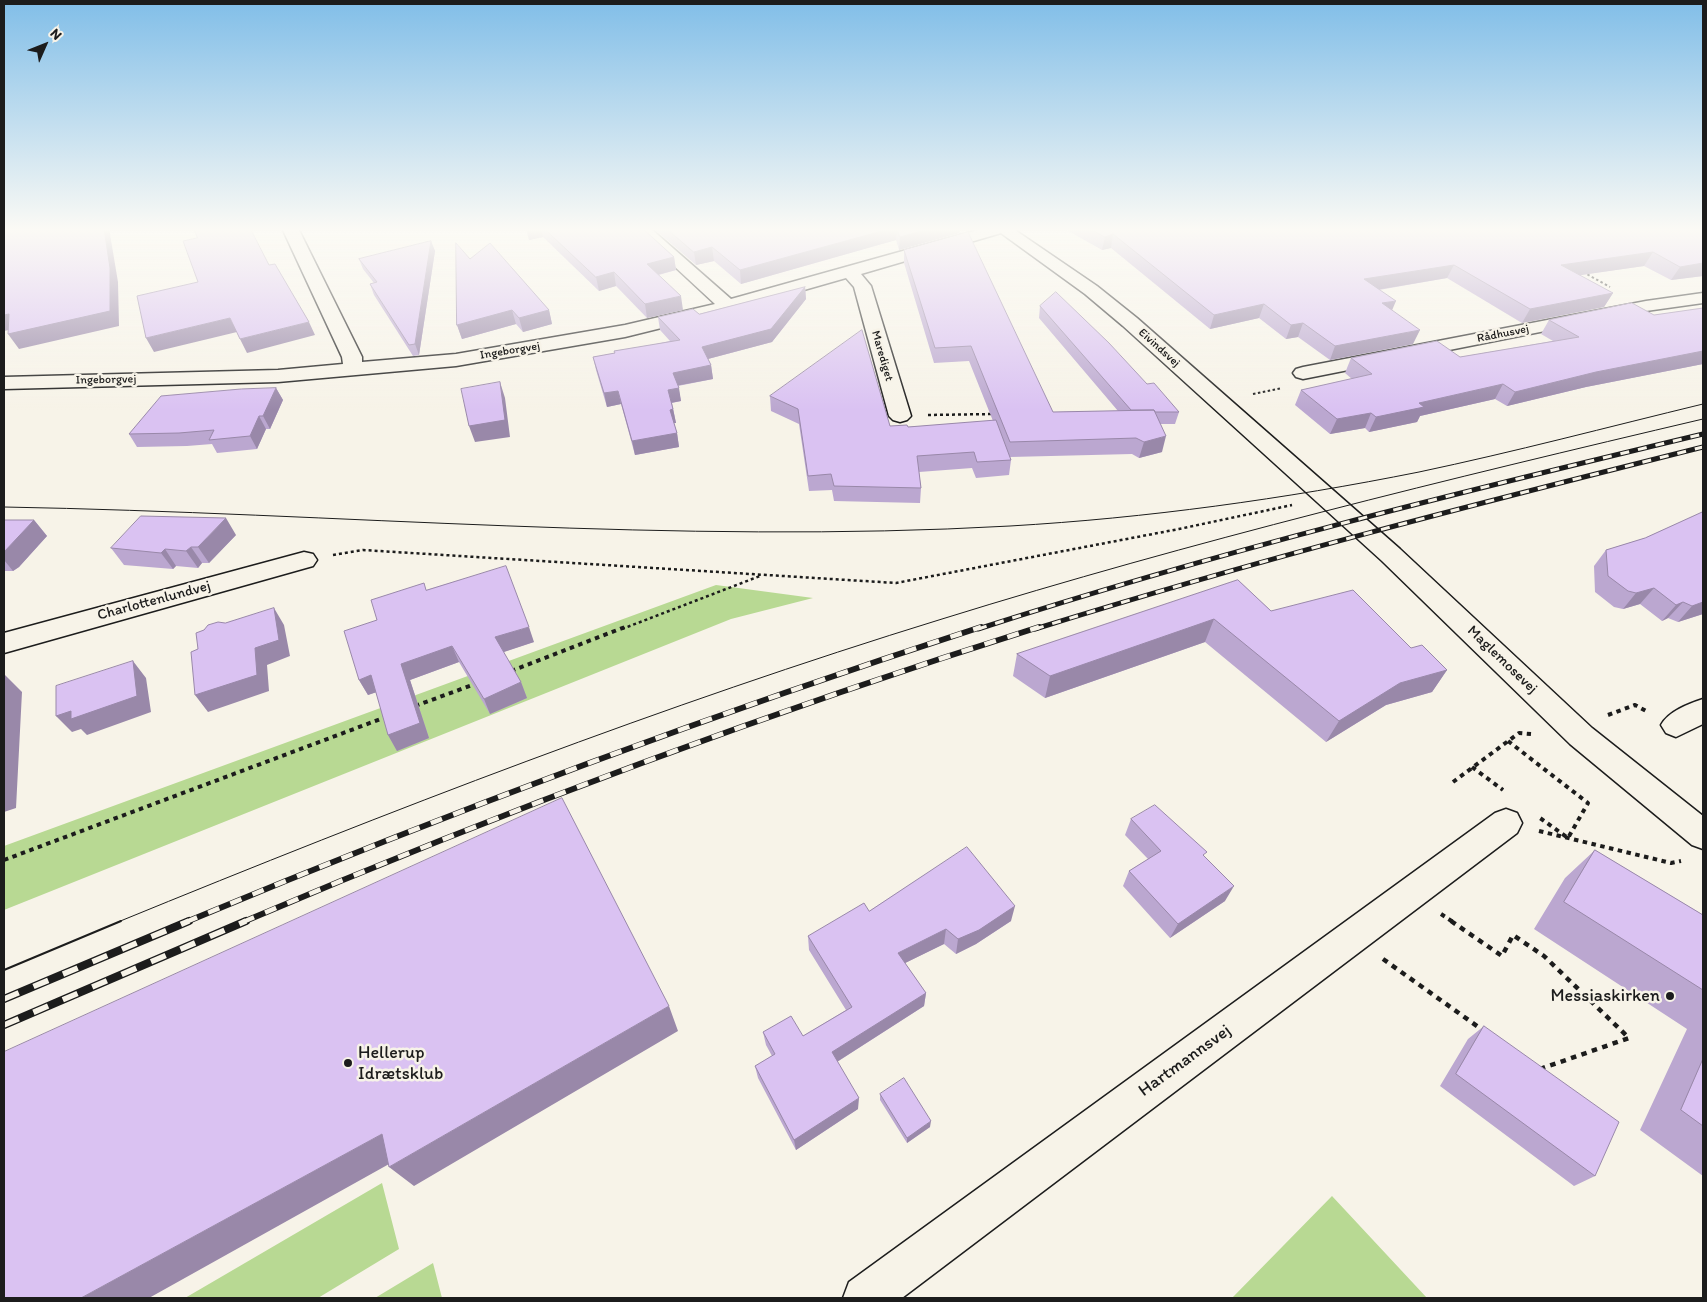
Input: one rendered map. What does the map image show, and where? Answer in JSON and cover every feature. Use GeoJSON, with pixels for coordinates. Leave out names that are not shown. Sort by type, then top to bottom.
{"type":"FeatureCollection","features":[{"type":"Feature","properties":{"kind":"street"},"geometry":{"type":"LineString","coordinates":[[319,289],[352,357],[353,370]]}},
{"type":"Feature","properties":{"kind":"street"},"geometry":{"type":"LineString","coordinates":[[709,289],[728,306]]}},
{"type":"Feature","properties":{"kind":"street","name":"Ingeborgvej"},"geometry":{"type":"LineString","coordinates":[[4,383],[278,376],[456,360],[625,331],[728,306],[788,289]]}},
{"type":"Feature","properties":{"kind":"street","name":"Marediget"},"geometry":{"type":"LineString","coordinates":[[863,289],[900,416]]}},
{"type":"Feature","properties":{"kind":"street","name":"Eivindsvej"},"geometry":{"type":"LineString","coordinates":[[1089,289],[1307,479]]}},
{"type":"Feature","properties":{"kind":"street","name":"Rådhusvej"},"geometry":{"type":"LineString","coordinates":[[1303,373],[1646,306],[1703,298]]}},
{"type":"Feature","properties":{"kind":"street","name":"Maglemosevej"},"geometry":{"type":"LineString","coordinates":[[1307,479],[1391,555],[1581,736],[1703,835]]}},
{"type":"Feature","properties":{"kind":"street","name":"Charlottenlundvej"},"geometry":{"type":"LineString","coordinates":[[4,643],[304,560]]}},
{"type":"Feature","properties":{"kind":"street"},"geometry":{"type":"LineString","coordinates":[[1676,725],[1703,710]]}},
{"type":"Feature","properties":{"kind":"street","name":"Hartmannsvej"},"geometry":{"type":"LineString","coordinates":[[865,1298],[1506,823]]}},
{"type":"Feature","properties":{"kind":"path"},"geometry":{"type":"LineString","coordinates":[[1613,289],[1646,306]]}},
{"type":"Feature","properties":{"kind":"path"},"geometry":{"type":"LineString","coordinates":[[1218,401],[1285,388]]}},
{"type":"Feature","properties":{"kind":"path"},"geometry":{"type":"LineString","coordinates":[[900,416],[996,414]]}},
{"type":"Feature","properties":{"kind":"path"},"geometry":{"type":"LineString","coordinates":[[304,560],[363,550],[896,583],[1276,508]]}},
{"type":"Feature","properties":{"kind":"path"},"geometry":{"type":"LineString","coordinates":[[503,673],[763,574]]}},
{"type":"Feature","properties":{"kind":"path"},"geometry":{"type":"LineString","coordinates":[[412,707],[476,683]]}},
{"type":"Feature","properties":{"kind":"path"},"geometry":{"type":"LineString","coordinates":[[1453,782],[1519,733],[1581,736],[1612,713],[1635,706],[1676,725]]}},
{"type":"Feature","properties":{"kind":"path"},"geometry":{"type":"LineString","coordinates":[[4,860],[393,714]]}},
{"type":"Feature","properties":{"kind":"path"},"geometry":{"type":"LineString","coordinates":[[1508,742],[1588,803],[1568,838]]}},
{"type":"Feature","properties":{"kind":"path"},"geometry":{"type":"LineString","coordinates":[[1506,823],[1671,863],[1687,860]]}},
{"type":"Feature","properties":{"kind":"path"},"geometry":{"type":"LineString","coordinates":[[1410,893],[1502,956],[1513,935],[1544,956],[1629,1038],[1538,1070]]}},
{"type":"Feature","properties":{"kind":"path"},"geometry":{"type":"LineString","coordinates":[[1352,937],[1489,1035]]}},
{"type":"Feature","properties":{"kind":"green space"},"geometry":{"type":"Polygon","coordinates":[[[716,585],[813,598],[731,619],[4,910],[4,846],[716,585]]]}},
{"type":"Feature","properties":{"kind":"green space"},"geometry":{"type":"Polygon","coordinates":[[[382,1183],[399,1249],[318,1298],[185,1298],[382,1183]]]}},
{"type":"Feature","properties":{"kind":"green space"},"geometry":{"type":"Polygon","coordinates":[[[1332,1196],[1427,1298],[1232,1298],[1332,1196]]]}},
{"type":"Feature","properties":{"kind":"green space"},"geometry":{"type":"Polygon","coordinates":[[[433,1263],[442,1298],[375,1298],[433,1263]]]}},
{"type":"Feature","properties":{"kind":"building"},"geometry":{"type":"Polygon","coordinates":[[[4,289],[110,289],[110,311],[8,334],[9,314],[4,315],[4,289]]]}},
{"type":"Feature","properties":{"kind":"building"},"geometry":{"type":"Polygon","coordinates":[[[169,289],[290,289],[309,322],[240,339],[230,318],[146,338],[137,296],[169,289]]]}},
{"type":"Feature","properties":{"kind":"building"},"geometry":{"type":"Polygon","coordinates":[[[373,289],[424,289],[415,344],[409,345],[373,289]]]}},
{"type":"Feature","properties":{"kind":"building"},"geometry":{"type":"Polygon","coordinates":[[[457,289],[530,289],[549,310],[519,318],[512,310],[457,325],[457,289]]]}},
{"type":"Feature","properties":{"kind":"building"},"geometry":{"type":"Polygon","coordinates":[[[630,289],[673,289],[681,296],[645,304],[630,289]]]}},
{"type":"Feature","properties":{"kind":"building"},"geometry":{"type":"Polygon","coordinates":[[[804,289],[771,329],[702,347],[711,365],[673,373],[679,388],[668,390],[673,409],[670,410],[677,433],[632,441],[618,391],[604,393],[593,357],[615,353],[614,351],[680,340],[658,317],[693,309],[699,314],[804,289]]]}},
{"type":"Feature","properties":{"kind":"building"},"geometry":{"type":"Polygon","coordinates":[[[916,289],[995,289],[1053,412],[1154,410],[1166,436],[1144,442],[1136,438],[1010,442],[971,346],[935,348],[916,289]]]}},
{"type":"Feature","properties":{"kind":"building"},"geometry":{"type":"Polygon","coordinates":[[[1181,289],[1378,289],[1396,301],[1382,303],[1420,330],[1335,346],[1303,323],[1291,325],[1264,304],[1214,315],[1181,289]]]}},
{"type":"Feature","properties":{"kind":"building"},"geometry":{"type":"Polygon","coordinates":[[[1495,289],[1605,289],[1613,293],[1530,309],[1495,289]]]}},
{"type":"Feature","properties":{"kind":"building"},"geometry":{"type":"Polygon","coordinates":[[[1056,292],[1109,343],[1147,384],[1154,383],[1179,412],[1131,410],[1040,306],[1056,292]]]}},
{"type":"Feature","properties":{"kind":"building"},"geometry":{"type":"Polygon","coordinates":[[[1632,303],[1654,315],[1703,308],[1703,351],[1596,372],[1515,392],[1503,384],[1419,403],[1424,407],[1376,417],[1371,413],[1337,419],[1301,390],[1372,374],[1351,358],[1437,341],[1460,357],[1579,337],[1549,320],[1632,303]]]}},
{"type":"Feature","properties":{"kind":"building"},"geometry":{"type":"Polygon","coordinates":[[[862,330],[890,426],[907,425],[908,427],[996,420],[1011,460],[977,462],[974,452],[917,456],[921,488],[834,486],[831,474],[808,476],[798,409],[770,396],[862,330]]]}},
{"type":"Feature","properties":{"kind":"building"},"geometry":{"type":"Polygon","coordinates":[[[500,382],[505,420],[469,426],[461,389],[500,382]]]}},
{"type":"Feature","properties":{"kind":"building"},"geometry":{"type":"Polygon","coordinates":[[[276,388],[263,416],[259,416],[250,436],[209,440],[214,430],[129,434],[161,396],[276,388]]]}},
{"type":"Feature","properties":{"kind":"building"},"geometry":{"type":"Polygon","coordinates":[[[1703,512],[1703,602],[1692,606],[1683,602],[1676,605],[1654,588],[1636,593],[1628,591],[1608,576],[1606,550],[1645,538],[1703,512]]]}},
{"type":"Feature","properties":{"kind":"building"},"geometry":{"type":"Polygon","coordinates":[[[141,516],[226,518],[198,547],[191,547],[186,551],[165,549],[161,553],[111,548],[141,516]]]}},
{"type":"Feature","properties":{"kind":"building"},"geometry":{"type":"Polygon","coordinates":[[[4,520],[34,520],[4,552],[4,520]]]}},
{"type":"Feature","properties":{"kind":"building"},"geometry":{"type":"Polygon","coordinates":[[[506,566],[529,627],[495,637],[521,682],[484,699],[452,646],[401,664],[420,723],[388,735],[371,675],[359,680],[344,631],[377,620],[371,600],[424,583],[426,590],[506,566]]]}},
{"type":"Feature","properties":{"kind":"building"},"geometry":{"type":"Polygon","coordinates":[[[1238,580],[1271,611],[1353,590],[1411,648],[1422,645],[1447,670],[1400,683],[1339,721],[1214,619],[1050,676],[1017,654],[1238,580]]]}},
{"type":"Feature","properties":{"kind":"building"},"geometry":{"type":"Polygon","coordinates":[[[274,608],[279,640],[255,648],[257,675],[195,695],[191,652],[198,649],[196,633],[204,630],[208,625],[218,622],[225,623],[274,608]]]}},
{"type":"Feature","properties":{"kind":"building"},"geometry":{"type":"Polygon","coordinates":[[[133,661],[137,696],[71,719],[71,711],[56,716],[56,686],[133,661]]]}},
{"type":"Feature","properties":{"kind":"building","name":"Hellerup Idrætsklub"},"geometry":{"type":"Polygon","coordinates":[[[562,798],[669,1006],[389,1167],[382,1134],[81,1298],[4,1298],[4,1052],[562,798]]]}},
{"type":"Feature","properties":{"kind":"building"},"geometry":{"type":"Polygon","coordinates":[[[1155,805],[1207,852],[1203,855],[1234,886],[1178,924],[1129,871],[1161,851],[1131,819],[1155,805]]]}},
{"type":"Feature","properties":{"kind":"building"},"geometry":{"type":"Polygon","coordinates":[[[967,847],[1015,906],[979,930],[958,939],[946,929],[898,953],[926,993],[832,1052],[859,1098],[794,1140],[755,1066],[775,1054],[763,1032],[791,1016],[803,1036],[852,1007],[808,936],[864,903],[869,911],[967,847]]]}},
{"type":"Feature","properties":{"kind":"building"},"geometry":{"type":"Polygon","coordinates":[[[1595,850],[1703,915],[1703,990],[1564,902],[1595,850]]]}},
{"type":"Feature","properties":{"kind":"building"},"geometry":{"type":"Polygon","coordinates":[[[1484,1026],[1619,1122],[1595,1176],[1456,1074],[1484,1026]]]}},
{"type":"Feature","properties":{"kind":"building"},"geometry":{"type":"Polygon","coordinates":[[[1703,1059],[1703,1126],[1681,1110],[1703,1059]]]}},
{"type":"Feature","properties":{"kind":"building"},"geometry":{"type":"Polygon","coordinates":[[[904,1078],[931,1121],[907,1138],[880,1094],[904,1078]]]}},
{"type":"Feature","properties":{"kind":"tram line"},"geometry":{"type":"LineString","coordinates":[[4,507],[130,510],[633,530],[884,531],[1010,526],[1164,513],[1317,491],[1419,472],[1526,448],[1703,404]]}},
{"type":"Feature","properties":{"kind":"tram line"},"geometry":{"type":"LineString","coordinates":[[118,922],[322,840],[527,761],[630,723],[838,652],[1036,590],[1226,537],[1703,419]]}},
{"type":"Feature","properties":{"kind":"tram line"},"geometry":{"type":"LineString","coordinates":[[4,970],[121,921]]}},
{"type":"Feature","properties":{"kind":"railway"},"geometry":{"type":"LineString","coordinates":[[978,629],[1158,574],[1339,524],[1703,434]]}},
{"type":"Feature","properties":{"kind":"railway"},"geometry":{"type":"LineString","coordinates":[[1035,629],[1284,556],[1451,511],[1703,447]]}},
{"type":"Feature","properties":{"kind":"railway"},"geometry":{"type":"LineString","coordinates":[[186,922],[382,842],[581,766],[780,694],[981,627]]}},
{"type":"Feature","properties":{"kind":"railway"},"geometry":{"type":"LineString","coordinates":[[243,922],[439,841],[637,765],[837,693],[1039,627]]}},
{"type":"Feature","properties":{"kind":"railway"},"geometry":{"type":"LineString","coordinates":[[4,999],[189,921]]}},
{"type":"Feature","properties":{"kind":"railway"},"geometry":{"type":"LineString","coordinates":[[4,1025],[246,921]]}},
{"type":"Feature","properties":{"kind":"place","name":"Messiaskirken"},"geometry":{"type":"Point","coordinates":[1670,996]}},
{"type":"Feature","properties":{"kind":"place","name":"Hellerup Idrætsklub"},"geometry":{"type":"Point","coordinates":[348,1063]}}]}
